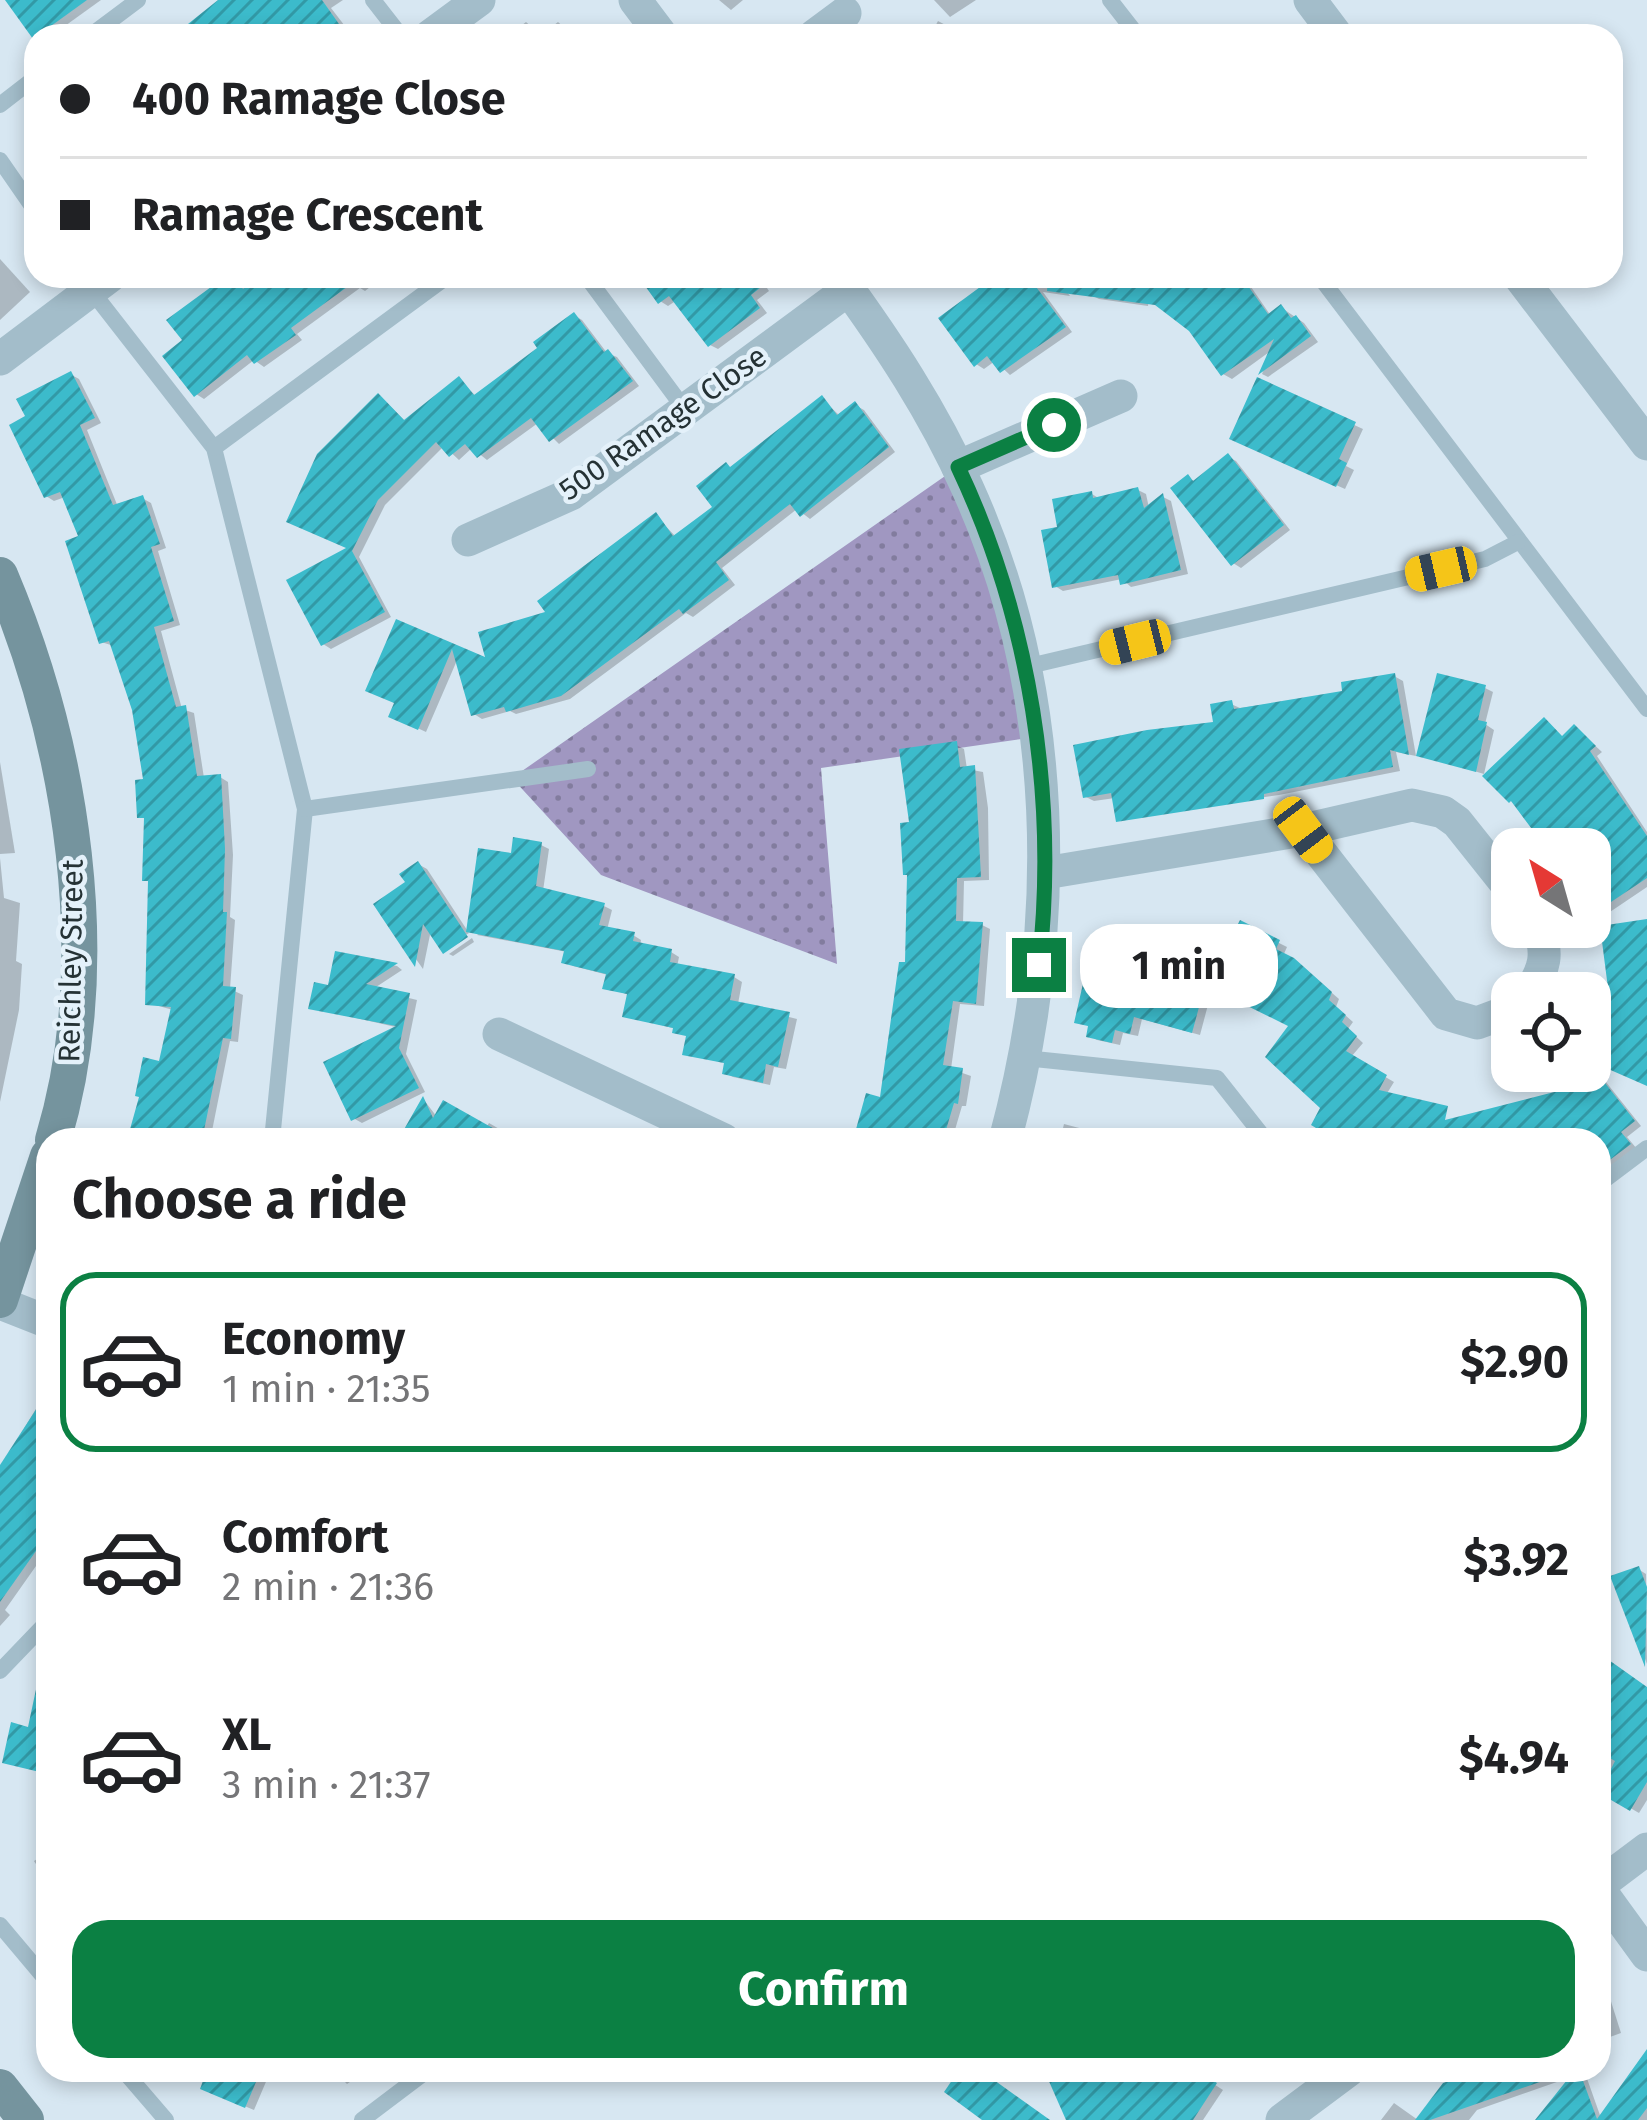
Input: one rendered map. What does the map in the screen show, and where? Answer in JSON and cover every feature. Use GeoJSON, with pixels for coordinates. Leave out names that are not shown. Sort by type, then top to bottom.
{"type":"FeatureCollection","features":[{"type":"Feature","properties":{"kind":"street"},"geometry":{"type":"LineString","coordinates":[[446,24],[479,0]]}},
{"type":"Feature","properties":{"kind":"street"},"geometry":{"type":"LineString","coordinates":[[830,24],[845,13]]}},
{"type":"Feature","properties":{"kind":"street"},"geometry":{"type":"LineString","coordinates":[[0,359],[86,288]]}},
{"type":"Feature","properties":{"kind":"street","name":"500 Ramage Close"},"geometry":{"type":"LineString","coordinates":[[468,540],[571,494],[840,288]]}},
{"type":"Feature","properties":{"kind":"street"},"geometry":{"type":"LineString","coordinates":[[855,288],[958,467],[1002,578],[1025,668],[1046,873],[1025,1058],[1008,1128]]}},
{"type":"Feature","properties":{"kind":"street"},"geometry":{"type":"LineString","coordinates":[[1529,288],[1647,444]]}},
{"type":"Feature","properties":{"kind":"street"},"geometry":{"type":"LineString","coordinates":[[958,467],[1120,396]]}},
{"type":"Feature","properties":{"kind":"street","name":"Reichley Street"},"geometry":{"type":"LineString","coordinates":[[0,574],[51,722],[74,849],[76,986],[67,1094],[57,1128]]}},
{"type":"Feature","properties":{"kind":"street"},"geometry":{"type":"LineString","coordinates":[[1046,873],[1303,830],[1412,805],[1457,822],[1491,865]]}},
{"type":"Feature","properties":{"kind":"street"},"geometry":{"type":"LineString","coordinates":[[1303,830],[1446,1014],[1477,1023],[1491,1018]]}},
{"type":"Feature","properties":{"kind":"street"},"geometry":{"type":"LineString","coordinates":[[499,1034],[699,1128]]}},
{"type":"Feature","properties":{"kind":"street"},"geometry":{"type":"LineString","coordinates":[[36,1192],[0,1302],[36,1317]]}},
{"type":"Feature","properties":{"kind":"street"},"geometry":{"type":"LineString","coordinates":[[1611,1878],[1647,1849]]}},
{"type":"Feature","properties":{"kind":"street"},"geometry":{"type":"LineString","coordinates":[[1611,1904],[1647,1955]]}},
{"type":"Feature","properties":{"kind":"street"},"geometry":{"type":"LineString","coordinates":[[1282,2120],[1333,2082]]}},
{"type":"Feature","properties":{"kind":"street"},"geometry":{"type":"LineString","coordinates":[[0,2087],[25,2120]]}},
{"type":"Feature","properties":{"kind":"lane"},"geometry":{"type":"LineString","coordinates":[[106,24],[138,0]]}},
{"type":"Feature","properties":{"kind":"lane"},"geometry":{"type":"LineString","coordinates":[[1110,0],[1129,24]]}},
{"type":"Feature","properties":{"kind":"lane"},"geometry":{"type":"LineString","coordinates":[[0,105],[24,86]]}},
{"type":"Feature","properties":{"kind":"lane"},"geometry":{"type":"LineString","coordinates":[[0,160],[24,195]]}},
{"type":"Feature","properties":{"kind":"lane"},"geometry":{"type":"LineString","coordinates":[[99,288],[214,448],[305,809],[273,1128]]}},
{"type":"Feature","properties":{"kind":"lane"},"geometry":{"type":"LineString","coordinates":[[214,448],[432,288]]}},
{"type":"Feature","properties":{"kind":"lane"},"geometry":{"type":"LineString","coordinates":[[595,288],[686,410]]}},
{"type":"Feature","properties":{"kind":"lane"},"geometry":{"type":"LineString","coordinates":[[1327,288],[1647,710]]}},
{"type":"Feature","properties":{"kind":"lane"},"geometry":{"type":"LineString","coordinates":[[1025,668],[1484,559],[1518,542]]}},
{"type":"Feature","properties":{"kind":"lane"},"geometry":{"type":"LineString","coordinates":[[305,809],[588,769]]}},
{"type":"Feature","properties":{"kind":"lane"},"geometry":{"type":"LineString","coordinates":[[1025,1058],[1217,1078],[1256,1128]]}},
{"type":"Feature","properties":{"kind":"lane"},"geometry":{"type":"LineString","coordinates":[[1611,1175],[1647,1148]]}},
{"type":"Feature","properties":{"kind":"lane"},"geometry":{"type":"LineString","coordinates":[[0,1671],[36,1634]]}},
{"type":"Feature","properties":{"kind":"lane"},"geometry":{"type":"LineString","coordinates":[[0,1925],[36,1968]]}},
{"type":"Feature","properties":{"kind":"lane"},"geometry":{"type":"LineString","coordinates":[[133,2082],[166,2120]]}},
{"type":"Feature","properties":{"kind":"lane"},"geometry":{"type":"LineString","coordinates":[[362,2120],[412,2082]]}},
{"type":"Feature","properties":{"kind":"shaded area"},"geometry":{"type":"Polygon","coordinates":[[[958,467],[1035,737],[821,768],[837,964],[601,875],[512,778],[958,467]]]}},
{"type":"Feature","properties":{"kind":"building"},"geometry":{"type":"Polygon","coordinates":[[[5,0],[87,0],[54,24],[24,26],[5,0]]]}},
{"type":"Feature","properties":{"kind":"building"},"geometry":{"type":"Polygon","coordinates":[[[218,0],[322,0],[339,24],[188,24],[218,0]]]}},
{"type":"Feature","properties":{"kind":"building"},"geometry":{"type":"Polygon","coordinates":[[[210,288],[346,288],[291,328],[296,335],[254,364],[247,355],[194,397],[162,356],[182,340],[166,320],[210,288]]]}},
{"type":"Feature","properties":{"kind":"building"},"geometry":{"type":"Polygon","coordinates":[[[647,288],[760,288],[751,295],[760,308],[708,347],[669,296],[658,304],[647,288]]]}},
{"type":"Feature","properties":{"kind":"building"},"geometry":{"type":"Polygon","coordinates":[[[979,288],[1037,288],[1066,327],[1000,373],[987,356],[974,367],[938,318],[979,288]]]}},
{"type":"Feature","properties":{"kind":"building"},"geometry":{"type":"Polygon","coordinates":[[[1250,288],[1268,314],[1281,304],[1311,336],[1258,375],[1274,339],[1221,376],[1189,331],[1155,305],[1047,291],[1250,288]]]}},
{"type":"Feature","properties":{"kind":"building"},"geometry":{"type":"Polygon","coordinates":[[[574,312],[633,381],[549,442],[531,418],[477,458],[465,444],[449,457],[436,442],[378,500],[352,551],[385,612],[321,646],[286,580],[346,548],[286,522],[317,454],[378,393],[404,420],[459,376],[474,395],[537,348],[533,342],[574,312]]]}},
{"type":"Feature","properties":{"kind":"building"},"geometry":{"type":"Polygon","coordinates":[[[71,371],[95,418],[80,425],[113,505],[143,495],[160,544],[151,547],[174,621],[154,627],[176,707],[186,705],[197,776],[221,774],[223,912],[227,912],[223,986],[236,987],[231,1039],[223,1038],[204,1128],[130,1128],[143,1057],[159,1061],[171,1007],[145,1005],[148,881],[142,881],[144,818],[137,818],[135,780],[143,779],[132,710],[109,641],[99,644],[65,541],[78,536],[60,492],[44,498],[9,425],[25,416],[16,399],[71,371]]]}},
{"type":"Feature","properties":{"kind":"building"},"geometry":{"type":"Polygon","coordinates":[[[1257,377],[1356,422],[1339,459],[1347,463],[1336,487],[1229,439],[1257,377]]]}},
{"type":"Feature","properties":{"kind":"building"},"geometry":{"type":"Polygon","coordinates":[[[822,395],[837,415],[855,401],[889,447],[800,517],[790,504],[716,562],[729,580],[683,614],[679,609],[561,696],[506,712],[504,707],[471,716],[452,649],[418,730],[388,717],[394,703],[365,691],[396,619],[485,657],[478,632],[545,612],[537,601],[656,512],[673,536],[712,507],[696,486],[726,462],[730,467],[822,395]]]}},
{"type":"Feature","properties":{"kind":"building"},"geometry":{"type":"Polygon","coordinates":[[[1228,453],[1284,525],[1231,566],[1170,488],[1188,474],[1193,481],[1228,453]]]}},
{"type":"Feature","properties":{"kind":"building"},"geometry":{"type":"Polygon","coordinates":[[[1138,487],[1144,508],[1163,493],[1181,570],[1120,585],[1118,575],[1052,588],[1041,530],[1057,527],[1052,499],[1092,491],[1093,498],[1138,487]]]}},
{"type":"Feature","properties":{"kind":"building"},"geometry":{"type":"Polygon","coordinates":[[[1395,673],[1409,755],[1390,750],[1393,767],[1264,794],[1264,799],[1116,822],[1111,793],[1083,798],[1073,745],[1213,722],[1210,704],[1232,700],[1234,709],[1342,691],[1341,682],[1395,673]]]}},
{"type":"Feature","properties":{"kind":"building"},"geometry":{"type":"Polygon","coordinates":[[[1437,673],[1486,685],[1478,720],[1487,722],[1476,772],[1416,756],[1437,673]]]}},
{"type":"Feature","properties":{"kind":"building"},"geometry":{"type":"Polygon","coordinates":[[[1544,717],[1562,736],[1574,724],[1596,746],[1590,751],[1647,836],[1647,878],[1611,902],[1611,828],[1531,828],[1511,801],[1482,776],[1544,717]]]}},
{"type":"Feature","properties":{"kind":"building"},"geometry":{"type":"Polygon","coordinates":[[[957,741],[960,767],[975,765],[981,877],[957,878],[956,921],[983,922],[976,1004],[953,1001],[943,1065],[963,1068],[958,1104],[954,1103],[947,1128],[856,1128],[866,1093],[880,1097],[899,962],[905,962],[907,875],[903,875],[900,823],[909,822],[899,749],[957,741]]]}},
{"type":"Feature","properties":{"kind":"building"},"geometry":{"type":"Polygon","coordinates":[[[513,837],[542,842],[536,886],[605,903],[599,925],[635,932],[633,941],[672,949],[670,962],[735,974],[730,1000],[790,1012],[778,1067],[766,1064],[763,1083],[722,1074],[724,1063],[682,1055],[686,1036],[672,1033],[673,1028],[622,1017],[627,994],[602,989],[606,974],[561,963],[564,951],[466,932],[478,848],[511,853],[513,837]]]}},
{"type":"Feature","properties":{"kind":"building"},"geometry":{"type":"Polygon","coordinates":[[[418,861],[468,937],[443,954],[423,924],[415,967],[373,904],[405,882],[399,874],[418,861]]]}},
{"type":"Feature","properties":{"kind":"building"},"geometry":{"type":"Polygon","coordinates":[[[1647,919],[1647,1086],[1611,1070],[1611,972],[1606,972],[1603,948],[1611,948],[1611,924],[1647,919]]]}},
{"type":"Feature","properties":{"kind":"building"},"geometry":{"type":"Polygon","coordinates":[[[1240,920],[1280,940],[1276,949],[1294,958],[1332,992],[1329,1000],[1346,1015],[1342,1022],[1357,1036],[1346,1051],[1387,1075],[1379,1090],[1448,1106],[1445,1120],[1554,1092],[1611,1091],[1635,1121],[1621,1132],[1631,1144],[1611,1159],[1611,1128],[1316,1128],[1311,1125],[1320,1108],[1265,1057],[1288,1026],[1205,985],[1192,1033],[1134,1017],[1130,1034],[1115,1030],[1112,1043],[1086,1037],[1088,1026],[1074,1023],[1090,953],[1106,957],[1110,939],[1158,949],[1162,936],[1224,952],[1240,920]]]}},
{"type":"Feature","properties":{"kind":"building"},"geometry":{"type":"Polygon","coordinates":[[[335,951],[398,963],[366,984],[410,993],[399,1048],[419,1088],[351,1121],[323,1062],[396,1026],[308,1009],[314,982],[328,985],[335,951]]]}},
{"type":"Feature","properties":{"kind":"building"},"geometry":{"type":"Polygon","coordinates":[[[423,1096],[433,1118],[443,1100],[493,1128],[405,1128],[423,1096]]]}},
{"type":"Feature","properties":{"kind":"building"},"geometry":{"type":"Polygon","coordinates":[[[36,1410],[36,1551],[0,1602],[0,1465],[36,1410]]]}},
{"type":"Feature","properties":{"kind":"building"},"geometry":{"type":"Polygon","coordinates":[[[1639,1566],[1647,1587],[1645,1667],[1611,1579],[1639,1566]]]}},
{"type":"Feature","properties":{"kind":"building"},"geometry":{"type":"Polygon","coordinates":[[[1611,1662],[1647,1687],[1647,1782],[1630,1811],[1611,1800],[1615,1761],[1611,1759],[1611,1662]]]}},
{"type":"Feature","properties":{"kind":"building"},"geometry":{"type":"Polygon","coordinates":[[[36,1689],[36,1771],[2,1763],[11,1722],[28,1727],[36,1689]]]}},
{"type":"Feature","properties":{"kind":"building"},"geometry":{"type":"Polygon","coordinates":[[[1647,2049],[1647,2108],[1638,2120],[1535,2120],[1565,2082],[1583,2082],[1597,2119],[1647,2049]]]}},
{"type":"Feature","properties":{"kind":"building"},"geometry":{"type":"Polygon","coordinates":[[[203,2082],[256,2082],[245,2108],[200,2089],[203,2082]]]}},
{"type":"Feature","properties":{"kind":"building"},"geometry":{"type":"Polygon","coordinates":[[[951,2082],[997,2082],[1050,2120],[982,2120],[944,2092],[951,2082]]]}},
{"type":"Feature","properties":{"kind":"building"},"geometry":{"type":"Polygon","coordinates":[[[1049,2082],[1217,2083],[1193,2120],[1066,2120],[1049,2082]]]}},
{"type":"Feature","properties":{"kind":"building"},"geometry":{"type":"Polygon","coordinates":[[[1540,2082],[1430,2120],[1415,2120],[1443,2083],[1540,2082]]]}},
{"type":"Feature","properties":{"kind":"route"},"geometry":{"type":"LineString","coordinates":[[1039,965],[1045,843],[1029,691],[1008,598],[958,467],[1054,425]]}}]}
